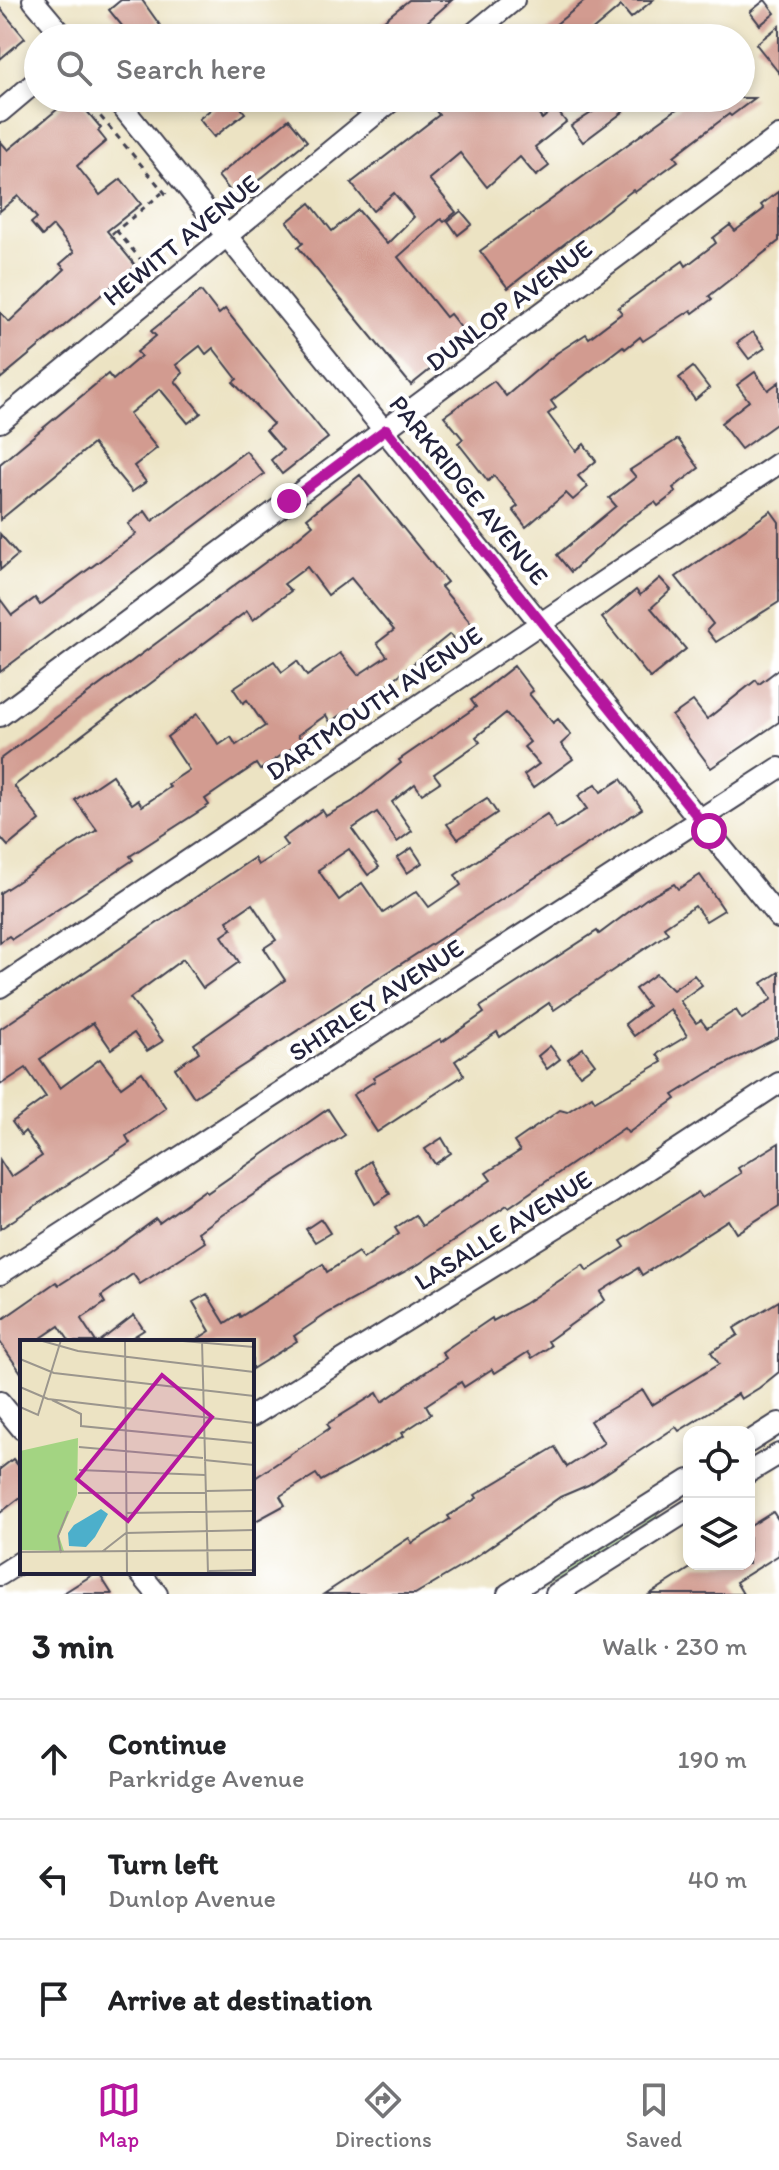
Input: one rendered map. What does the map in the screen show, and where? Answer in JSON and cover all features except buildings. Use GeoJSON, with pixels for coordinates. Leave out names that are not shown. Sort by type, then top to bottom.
{"type":"FeatureCollection","features":[{"type":"Feature","properties":{"kind":"street"},"geometry":{"type":"LineString","coordinates":[[33,0],[53,24]]}},
{"type":"Feature","properties":{"kind":"street"},"geometry":{"type":"LineString","coordinates":[[485,24],[514,0]]}},
{"type":"Feature","properties":{"kind":"street"},"geometry":{"type":"LineString","coordinates":[[0,112],[24,92]]}},
{"type":"Feature","properties":{"kind":"street","name":"PARKRIDGE AVENUE"},"geometry":{"type":"LineString","coordinates":[[127,112],[779,918]]}},
{"type":"Feature","properties":{"kind":"street","name":"HEWITT AVENUE"},"geometry":{"type":"LineString","coordinates":[[0,422],[378,112]]}},
{"type":"Feature","properties":{"kind":"street","name":"DUNLOP AVENUE"},"geometry":{"type":"LineString","coordinates":[[0,716],[779,136]]}},
{"type":"Feature","properties":{"kind":"street","name":"DARTMOUTH AVENUE"},"geometry":{"type":"LineString","coordinates":[[0,987],[779,463]]}},
{"type":"Feature","properties":{"kind":"street","name":"SHIRLEY AVENUE"},"geometry":{"type":"LineString","coordinates":[[0,1274],[779,768]]}},
{"type":"Feature","properties":{"kind":"street","name":"LASALLE AVENUE"},"geometry":{"type":"LineString","coordinates":[[254,1415],[600,1200],[779,1083]]}},
{"type":"Feature","properties":{"kind":"street"},"geometry":{"type":"LineString","coordinates":[[0,1402],[20,1427]]}},
{"type":"Feature","properties":{"kind":"street"},"geometry":{"type":"LineString","coordinates":[[755,1438],[779,1423]]}},
{"type":"Feature","properties":{"kind":"street"},"geometry":{"type":"LineString","coordinates":[[755,1468],[779,1454]]}},
{"type":"Feature","properties":{"kind":"street"},"geometry":{"type":"LineString","coordinates":[[508,1594],[683,1484]]}},
{"type":"Feature","properties":{"kind":"street"},"geometry":{"type":"LineString","coordinates":[[556,1594],[683,1514],[663,1496]]}},
{"type":"Feature","properties":{"kind":"street"},"geometry":{"type":"LineString","coordinates":[[0,1575],[20,1562]]}},
{"type":"Feature","properties":{"kind":"street"},"geometry":{"type":"LineString","coordinates":[[141,1574],[157,1594]]}},
{"type":"Feature","properties":{"kind":"path"},"geometry":{"type":"LineString","coordinates":[[97,112],[172,202]]}},
{"type":"Feature","properties":{"kind":"path"},"geometry":{"type":"LineString","coordinates":[[112,234],[170,186]]}},
{"type":"Feature","properties":{"kind":"path"},"geometry":{"type":"LineString","coordinates":[[116,230],[154,275]]}},
{"type":"Feature","properties":{"kind":"green space"},"geometry":{"type":"Polygon","coordinates":[[[653,1513],[658,1515],[658,1519],[539,1594],[524,1594],[653,1513]]]}},
{"type":"Feature","properties":{"kind":"route"},"geometry":{"type":"LineString","coordinates":[[289,501],[386,429],[709,831]]}}]}
